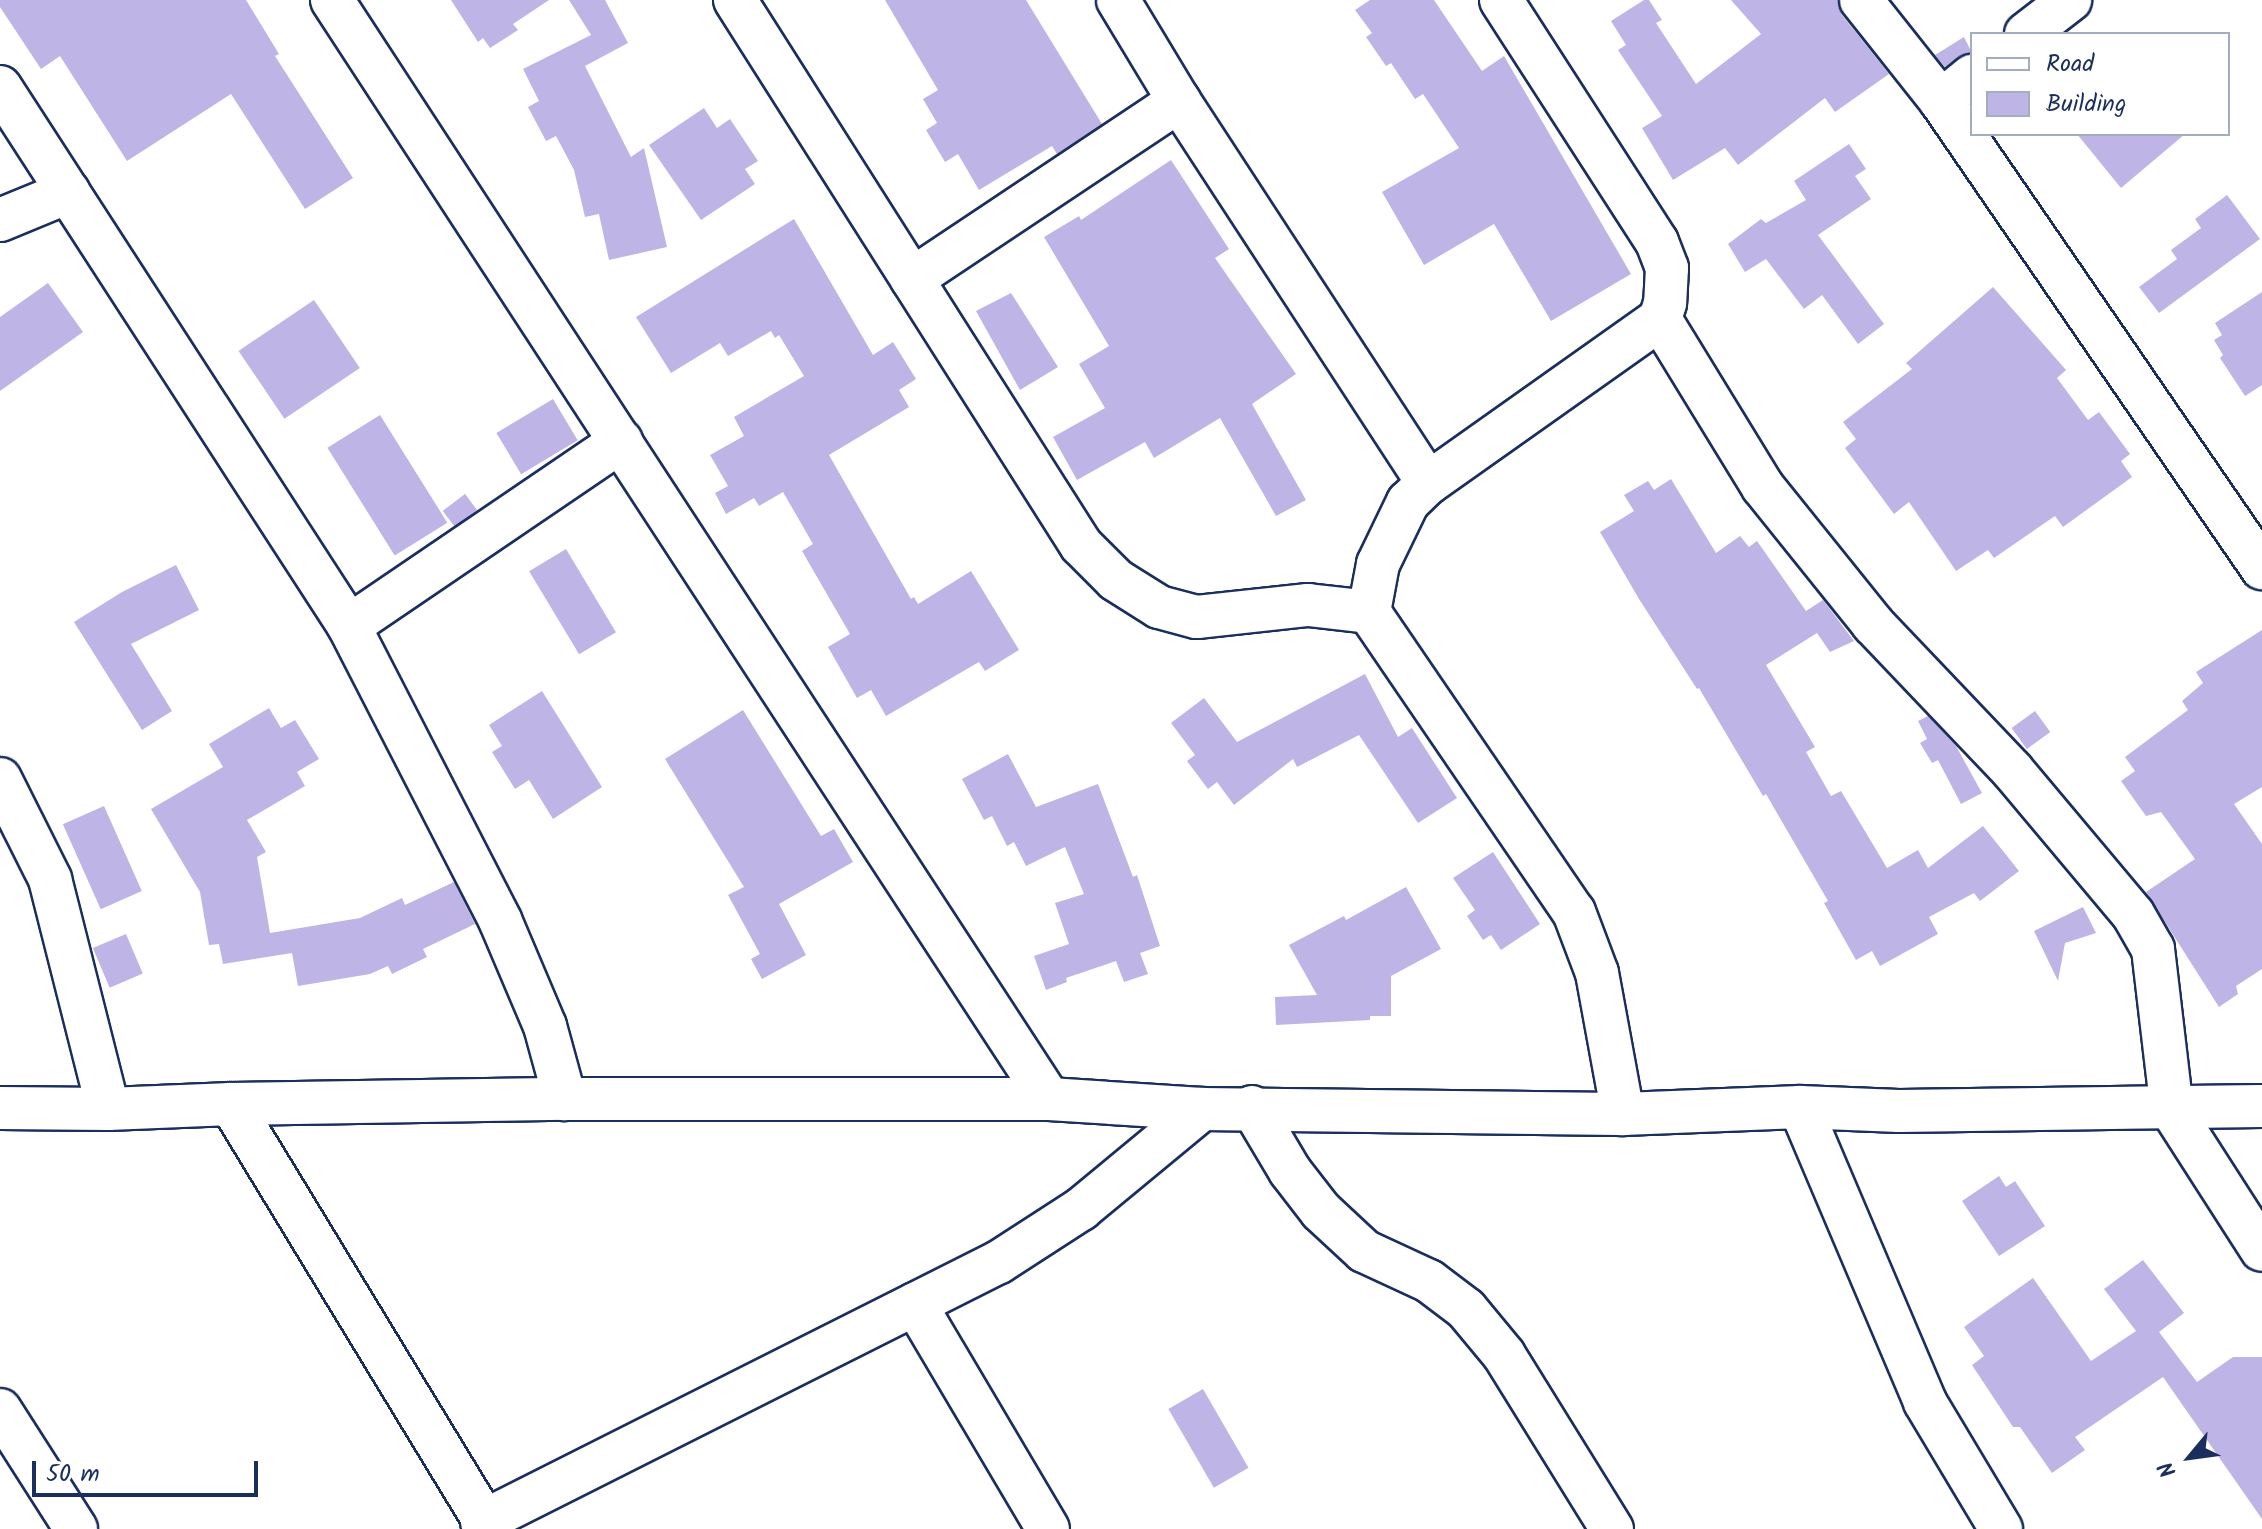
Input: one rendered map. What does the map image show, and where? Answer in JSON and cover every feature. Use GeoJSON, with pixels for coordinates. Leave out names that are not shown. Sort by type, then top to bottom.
{"type":"FeatureCollection","features":[{"type":"Feature","properties":{"kind":"street"},"geometry":{"type":"LineString","coordinates":[[332,0],[1049,1099]]}},
{"type":"Feature","properties":{"kind":"street"},"geometry":{"type":"LineString","coordinates":[[735,0],[1081,545],[1116,580],[1159,607],[1197,617],[1308,605],[1369,612]]}},
{"type":"Feature","properties":{"kind":"street"},"geometry":{"type":"LineString","coordinates":[[1118,0],[1179,101],[1428,483]]}},
{"type":"Feature","properties":{"kind":"street"},"geometry":{"type":"LineString","coordinates":[[1501,0],[1657,242],[1667,268],[1665,303],[1660,319],[1428,483],[1396,520],[1378,564],[1369,612],[1574,912],[1597,973],[1623,1114]]}},
{"type":"Feature","properties":{"kind":"street"},"geometry":{"type":"LineString","coordinates":[[1861,0],[1956,89],[1970,111]]}},
{"type":"Feature","properties":{"kind":"street"},"geometry":{"type":"LineString","coordinates":[[2029,32],[2070,0]]}},
{"type":"Feature","properties":{"kind":"street"},"geometry":{"type":"LineString","coordinates":[[0,87],[349,626],[500,920],[545,1026],[565,1099]]}},
{"type":"Feature","properties":{"kind":"street"},"geometry":{"type":"LineString","coordinates":[[912,279],[1179,101]]}},
{"type":"Feature","properties":{"kind":"street"},"geometry":{"type":"LineString","coordinates":[[1986,136],[2262,568]]}},
{"type":"Feature","properties":{"kind":"street"},"geometry":{"type":"LineString","coordinates":[[0,220],[68,192]]}},
{"type":"Feature","properties":{"kind":"street"},"geometry":{"type":"LineString","coordinates":[[1660,319],[1763,487],[1836,579],[1873,624],[2012,770],[2133,914],[2153,949],[2172,1110],[2262,1250]]}},
{"type":"Feature","properties":{"kind":"street"},"geometry":{"type":"LineString","coordinates":[[349,626],[621,441]]}},
{"type":"Feature","properties":{"kind":"street"},"geometry":{"type":"LineString","coordinates":[[0,779],[50,879],[108,1109]]}},
{"type":"Feature","properties":{"kind":"street"},"geometry":{"type":"LineString","coordinates":[[0,1108],[108,1109],[565,1099],[1049,1099],[1202,1109],[1252,1107],[1623,1114],[1800,1107],[1899,1111],[2172,1110],[2262,1106]]}},
{"type":"Feature","properties":{"kind":"street"},"geometry":{"type":"LineString","coordinates":[[231,1104],[486,1525],[999,1262],[1081,1209],[1202,1109]]}},
{"type":"Feature","properties":{"kind":"street"},"geometry":{"type":"LineString","coordinates":[[1252,1107],[1290,1171],[1321,1211],[1364,1251],[1429,1281],[1466,1309],[1504,1355],[1612,1529]]}},
{"type":"Feature","properties":{"kind":"street"},"geometry":{"type":"LineString","coordinates":[[1800,1107],[1925,1402],[2001,1529]]}},
{"type":"Feature","properties":{"kind":"street"},"geometry":{"type":"LineString","coordinates":[[915,1304],[1048,1529]]}},
{"type":"Feature","properties":{"kind":"street"},"geometry":{"type":"LineString","coordinates":[[0,1410],[76,1529]]}},
{"type":"Feature","properties":{"kind":"building"},"geometry":{"type":"Polygon","coordinates":[[[0,0],[246,0],[279,54],[275,56],[353,178],[305,209],[231,94],[127,161],[60,56],[41,69],[0,7],[0,0]]]}},
{"type":"Feature","properties":{"kind":"building"},"geometry":{"type":"Polygon","coordinates":[[[451,0],[549,0],[513,24],[518,30],[490,48],[483,38],[478,42],[451,0]]]}},
{"type":"Feature","properties":{"kind":"building"},"geometry":{"type":"Polygon","coordinates":[[[569,0],[605,0],[628,43],[585,66],[631,157],[644,148],[667,247],[609,260],[599,214],[585,217],[574,170],[556,136],[546,141],[528,107],[539,101],[523,69],[591,35],[569,0]]]}},
{"type":"Feature","properties":{"kind":"building"},"geometry":{"type":"Polygon","coordinates":[[[885,0],[1026,0],[1102,124],[1057,154],[1052,146],[979,190],[958,154],[945,162],[926,130],[937,123],[923,99],[938,90],[885,0]]]}},
{"type":"Feature","properties":{"kind":"building"},"geometry":{"type":"Polygon","coordinates":[[[1370,0],[1434,0],[1482,71],[1504,56],[1631,274],[1551,321],[1494,224],[1424,265],[1382,192],[1459,148],[1423,94],[1415,99],[1391,63],[1386,66],[1366,37],[1372,33],[1355,10],[1370,0]]]}},
{"type":"Feature","properties":{"kind":"building"},"geometry":{"type":"Polygon","coordinates":[[[1644,0],[1649,0],[1662,20],[1656,23],[1696,84],[1761,34],[1731,0],[1838,0],[1842,15],[1889,74],[1835,112],[1825,98],[1738,165],[1725,148],[1673,180],[1642,128],[1662,116],[1618,50],[1626,45],[1611,21],[1644,0]]]}},
{"type":"Feature","properties":{"kind":"building"},"geometry":{"type":"Polygon","coordinates":[[[1964,37],[1970,49],[1970,54],[1958,57],[1945,67],[1935,55],[1964,37]]]}},
{"type":"Feature","properties":{"kind":"building"},"geometry":{"type":"Polygon","coordinates":[[[704,108],[717,128],[730,119],[758,161],[745,169],[755,184],[701,220],[649,145],[704,108]]]}},
{"type":"Feature","properties":{"kind":"building"},"geometry":{"type":"Polygon","coordinates":[[[2079,136],[2183,136],[2121,188],[2079,136]]]}},
{"type":"Feature","properties":{"kind":"building"},"geometry":{"type":"Polygon","coordinates":[[[1849,144],[1866,169],[1855,176],[1871,199],[1818,235],[1884,324],[1858,344],[1822,295],[1804,309],[1766,259],[1745,272],[1728,244],[1761,219],[1766,223],[1806,200],[1794,181],[1849,144]]]}},
{"type":"Feature","properties":{"kind":"building"},"geometry":{"type":"Polygon","coordinates":[[[1171,160],[1229,249],[1215,258],[1296,374],[1252,404],[1306,500],[1276,516],[1220,418],[1154,458],[1145,442],[1077,480],[1053,437],[1105,408],[1079,364],[1109,346],[1044,237],[1079,216],[1081,220],[1171,160]]]}},
{"type":"Feature","properties":{"kind":"building"},"geometry":{"type":"Polygon","coordinates":[[[2227,195],[2260,239],[2159,313],[2139,287],[2177,259],[2171,250],[2201,228],[2195,219],[2227,195]]]}},
{"type":"Feature","properties":{"kind":"building"},"geometry":{"type":"Polygon","coordinates":[[[794,219],[873,355],[893,342],[916,379],[899,390],[909,407],[829,455],[911,599],[914,597],[918,604],[971,571],[1019,650],[985,671],[979,662],[886,716],[871,690],[857,698],[828,647],[850,634],[802,551],[813,544],[783,492],[759,506],[754,498],[726,514],[715,493],[728,486],[710,455],[744,436],[734,417],[804,376],[779,335],[775,338],[771,331],[728,356],[720,343],[671,373],[636,317],[794,219]]]}},
{"type":"Feature","properties":{"kind":"building"},"geometry":{"type":"Polygon","coordinates":[[[48,283],[83,332],[0,391],[0,317],[48,283]]]}},
{"type":"Feature","properties":{"kind":"building"},"geometry":{"type":"Polygon","coordinates":[[[1993,287],[2066,370],[2057,378],[2088,420],[2099,412],[2130,454],[2121,461],[2132,477],[2063,527],[2055,516],[1994,558],[1988,550],[1956,571],[1909,502],[1894,514],[1845,448],[1856,439],[1843,422],[1912,369],[1906,363],[1993,287]]]}},
{"type":"Feature","properties":{"kind":"building"},"geometry":{"type":"Polygon","coordinates":[[[2262,292],[2262,385],[2245,396],[2220,358],[2223,355],[2214,340],[2222,335],[2215,323],[2262,292]]]}},
{"type":"Feature","properties":{"kind":"building"},"geometry":{"type":"Polygon","coordinates":[[[1011,293],[1058,367],[1020,390],[976,311],[1011,293]]]}},
{"type":"Feature","properties":{"kind":"building"},"geometry":{"type":"Polygon","coordinates":[[[314,300],[360,368],[284,419],[239,351],[314,300]]]}},
{"type":"Feature","properties":{"kind":"building"},"geometry":{"type":"Polygon","coordinates":[[[553,399],[578,440],[521,474],[496,433],[553,399]]]}},
{"type":"Feature","properties":{"kind":"building"},"geometry":{"type":"Polygon","coordinates":[[[380,415],[447,523],[395,556],[327,448],[380,415]]]}},
{"type":"Feature","properties":{"kind":"building"},"geometry":{"type":"Polygon","coordinates":[[[1671,479],[1716,553],[1740,536],[1749,547],[1757,541],[1806,611],[1823,600],[1854,641],[1830,652],[1817,633],[1766,665],[1815,747],[1806,752],[1831,796],[1841,791],[1887,868],[1918,850],[1928,868],[1983,826],[2019,871],[1980,901],[1974,893],[1929,917],[1938,934],[1880,966],[1872,951],[1856,960],[1824,903],[1828,901],[1766,794],[1763,796],[1600,532],[1634,511],[1624,495],[1648,481],[1654,490],[1671,479]]]}},
{"type":"Feature","properties":{"kind":"building"},"geometry":{"type":"Polygon","coordinates":[[[465,494],[477,510],[455,527],[443,511],[465,494]]]}},
{"type":"Feature","properties":{"kind":"building"},"geometry":{"type":"Polygon","coordinates":[[[566,549],[616,632],[579,654],[529,571],[566,549]]]}},
{"type":"Feature","properties":{"kind":"building"},"geometry":{"type":"Polygon","coordinates":[[[176,565],[199,610],[131,644],[172,711],[142,730],[74,622],[122,592],[176,565]]]}},
{"type":"Feature","properties":{"kind":"building"},"geometry":{"type":"Polygon","coordinates":[[[2262,630],[2262,787],[2234,804],[2262,844],[2262,969],[2236,986],[2238,994],[2219,1007],[2146,892],[2195,859],[2161,812],[2146,816],[2121,781],[2135,771],[2125,757],[2188,710],[2182,701],[2203,683],[2196,672],[2262,630]]]}},
{"type":"Feature","properties":{"kind":"building"},"geometry":{"type":"Polygon","coordinates":[[[1365,674],[1398,737],[1412,728],[1457,798],[1418,823],[1359,735],[1297,767],[1293,759],[1234,805],[1217,782],[1208,789],[1187,761],[1195,755],[1171,723],[1204,698],[1237,742],[1365,674]]]}},
{"type":"Feature","properties":{"kind":"building"},"geometry":{"type":"Polygon","coordinates":[[[542,691],[602,787],[553,819],[529,780],[515,789],[492,752],[502,746],[489,725],[542,691]]]}},
{"type":"Feature","properties":{"kind":"building"},"geometry":{"type":"Polygon","coordinates":[[[269,708],[281,728],[295,720],[319,759],[297,772],[305,786],[247,820],[266,852],[257,857],[270,933],[360,918],[402,898],[405,905],[454,882],[475,924],[423,949],[427,957],[392,974],[388,966],[370,974],[298,986],[292,953],[223,964],[219,944],[209,945],[200,892],[151,809],[223,767],[209,744],[269,708]]]}},
{"type":"Feature","properties":{"kind":"building"},"geometry":{"type":"Polygon","coordinates":[[[743,710],[821,836],[834,829],[853,862],[779,904],[806,955],[762,979],[751,959],[760,954],[728,895],[744,887],[665,759],[743,710]]]}},
{"type":"Feature","properties":{"kind":"building"},"geometry":{"type":"Polygon","coordinates":[[[2035,711],[2050,732],[2027,749],[2012,728],[2035,711]]]}},
{"type":"Feature","properties":{"kind":"building"},"geometry":{"type":"Polygon","coordinates":[[[1928,716],[1956,746],[1982,793],[1961,804],[1938,760],[1932,763],[1920,743],[1927,739],[1918,721],[1928,716]]]}},
{"type":"Feature","properties":{"kind":"building"},"geometry":{"type":"Polygon","coordinates":[[[1008,754],[1036,807],[1098,784],[1133,877],[1137,875],[1160,946],[1140,953],[1148,974],[1124,982],[1116,961],[1066,978],[1067,982],[1046,990],[1034,956],[1069,944],[1055,903],[1084,894],[1065,847],[1026,866],[1014,842],[1007,846],[992,816],[984,820],[962,779],[1008,754]]]}},
{"type":"Feature","properties":{"kind":"building"},"geometry":{"type":"Polygon","coordinates":[[[104,806],[142,891],[101,909],[63,824],[104,806]]]}},
{"type":"Feature","properties":{"kind":"building"},"geometry":{"type":"Polygon","coordinates":[[[1493,852],[1540,924],[1501,950],[1491,935],[1483,940],[1467,916],[1475,910],[1453,878],[1493,852]]]}},
{"type":"Feature","properties":{"kind":"building"},"geometry":{"type":"Polygon","coordinates":[[[1406,887],[1441,949],[1391,976],[1391,1016],[1276,1025],[1275,997],[1317,995],[1289,945],[1344,916],[1346,920],[1406,887]]]}},
{"type":"Feature","properties":{"kind":"building"},"geometry":{"type":"Polygon","coordinates":[[[2083,907],[2096,933],[2065,943],[2058,981],[2034,931],[2083,907]]]}},
{"type":"Feature","properties":{"kind":"building"},"geometry":{"type":"Polygon","coordinates":[[[126,934],[143,974],[110,988],[93,948],[126,934]]]}},
{"type":"Feature","properties":{"kind":"building"},"geometry":{"type":"Polygon","coordinates":[[[1999,1176],[2006,1187],[2015,1181],[2045,1226],[1999,1256],[1962,1201],[1999,1176]]]}},
{"type":"Feature","properties":{"kind":"building"},"geometry":{"type":"Polygon","coordinates":[[[2143,1260],[2184,1313],[2159,1332],[2197,1382],[2233,1357],[2262,1357],[2262,1519],[2163,1377],[2075,1437],[2085,1450],[2052,1473],[2020,1427],[2013,1427],[1972,1365],[1984,1356],[1964,1327],[2033,1278],[2091,1361],[2136,1331],[2104,1289],[2143,1260]]]}},
{"type":"Feature","properties":{"kind":"building"},"geometry":{"type":"Polygon","coordinates":[[[1203,1389],[1248,1468],[1214,1488],[1168,1409],[1203,1389]]]}}]}
